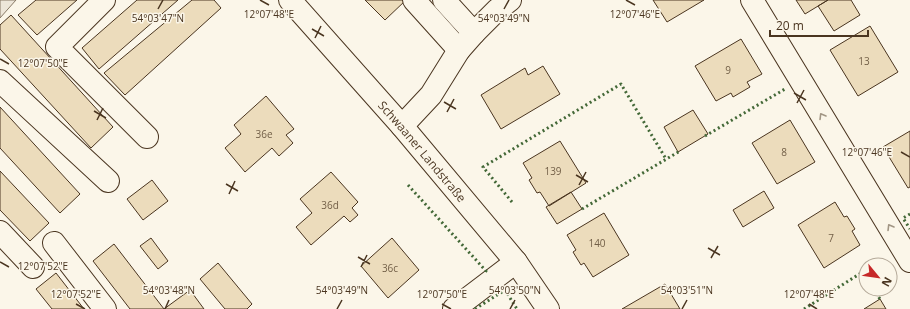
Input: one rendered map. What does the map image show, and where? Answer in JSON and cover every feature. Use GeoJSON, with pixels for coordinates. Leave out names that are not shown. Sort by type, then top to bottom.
{"type":"FeatureCollection","features":[{"type":"Feature","properties":{"kind":"street"},"geometry":{"type":"LineString","coordinates":[[104,0],[57,47],[147,136]]}},
{"type":"Feature","properties":{"kind":"street","name":"Schwaaner Landstraße"},"geometry":{"type":"LineString","coordinates":[[290,0],[402,126],[516,262],[548,309]]}},
{"type":"Feature","properties":{"kind":"street"},"geometry":{"type":"LineString","coordinates":[[414,0],[460,50]]}},
{"type":"Feature","properties":{"kind":"street"},"geometry":{"type":"LineString","coordinates":[[444,0],[474,33]]}},
{"type":"Feature","properties":{"kind":"street"},"geometry":{"type":"LineString","coordinates":[[402,126],[431,95],[460,50],[474,33],[497,10],[510,0]]}},
{"type":"Feature","properties":{"kind":"street"},"geometry":{"type":"LineString","coordinates":[[752,0],[910,261]]}},
{"type":"Feature","properties":{"kind":"street"},"geometry":{"type":"LineString","coordinates":[[0,81],[108,181]]}},
{"type":"Feature","properties":{"kind":"street"},"geometry":{"type":"LineString","coordinates":[[0,232],[33,267]]}},
{"type":"Feature","properties":{"kind":"street"},"geometry":{"type":"LineString","coordinates":[[54,243],[105,309]]}},
{"type":"Feature","properties":{"kind":"street"},"geometry":{"type":"LineString","coordinates":[[454,309],[516,262]]}},
{"type":"Feature","properties":{"kind":"shaded area"},"geometry":{"type":"Polygon","coordinates":[[[0,0],[16,0],[0,18],[0,0]]]}},
{"type":"Feature","properties":{"kind":"building"},"geometry":{"type":"Polygon","coordinates":[[[36,0],[77,0],[37,35],[18,15],[36,0]]]}},
{"type":"Feature","properties":{"kind":"building"},"geometry":{"type":"Polygon","coordinates":[[[137,0],[178,0],[99,69],[82,48],[137,0]]]}},
{"type":"Feature","properties":{"kind":"building"},"geometry":{"type":"Polygon","coordinates":[[[192,0],[214,0],[221,8],[125,95],[104,73],[192,0]]]}},
{"type":"Feature","properties":{"kind":"building"},"geometry":{"type":"Polygon","coordinates":[[[365,0],[406,0],[385,20],[365,0]]]}},
{"type":"Feature","properties":{"kind":"building"},"geometry":{"type":"Polygon","coordinates":[[[653,0],[704,0],[667,22],[653,0]]]}},
{"type":"Feature","properties":{"kind":"building"},"geometry":{"type":"Polygon","coordinates":[[[796,0],[828,0],[805,14],[796,0]]]}},
{"type":"Feature","properties":{"kind":"building"},"geometry":{"type":"Polygon","coordinates":[[[828,0],[851,0],[860,15],[834,31],[818,6],[828,0]]]}},
{"type":"Feature","properties":{"kind":"building"},"geometry":{"type":"Polygon","coordinates":[[[11,15],[113,127],[91,148],[0,49],[0,25],[11,15]]]}},
{"type":"Feature","properties":{"kind":"building"},"geometry":{"type":"Polygon","coordinates":[[[870,26],[898,72],[858,96],[830,50],[870,26]]]}},
{"type":"Feature","properties":{"kind":"building"},"geometry":{"type":"Polygon","coordinates":[[[741,39],[762,74],[747,82],[750,87],[733,97],[731,93],[716,101],[695,66],[741,39]]]}},
{"type":"Feature","properties":{"kind":"building"},"geometry":{"type":"Polygon","coordinates":[[[543,66],[560,94],[501,129],[481,95],[525,68],[528,75],[543,66]]]}},
{"type":"Feature","properties":{"kind":"building"},"geometry":{"type":"Polygon","coordinates":[[[266,96],[294,129],[286,135],[293,143],[279,156],[272,148],[245,172],[225,148],[241,134],[234,125],[266,96]]]}},
{"type":"Feature","properties":{"kind":"building"},"geometry":{"type":"Polygon","coordinates":[[[0,107],[80,194],[60,213],[0,148],[0,107]]]}},
{"type":"Feature","properties":{"kind":"building"},"geometry":{"type":"Polygon","coordinates":[[[693,110],[708,134],[678,152],[664,127],[693,110]]]}},
{"type":"Feature","properties":{"kind":"building"},"geometry":{"type":"Polygon","coordinates":[[[790,120],[815,162],[777,184],[752,143],[790,120]]]}},
{"type":"Feature","properties":{"kind":"building"},"geometry":{"type":"Polygon","coordinates":[[[910,131],[910,187],[908,188],[883,147],[910,131]]]}},
{"type":"Feature","properties":{"kind":"building"},"geometry":{"type":"Polygon","coordinates":[[[560,141],[586,183],[549,206],[540,192],[537,193],[529,180],[532,178],[523,163],[560,141]]]}},
{"type":"Feature","properties":{"kind":"building"},"geometry":{"type":"Polygon","coordinates":[[[0,171],[49,223],[30,241],[0,210],[0,171]]]}},
{"type":"Feature","properties":{"kind":"building"},"geometry":{"type":"Polygon","coordinates":[[[331,172],[358,202],[352,208],[358,215],[350,222],[344,216],[311,245],[296,227],[312,213],[300,199],[331,172]]]}},
{"type":"Feature","properties":{"kind":"building"},"geometry":{"type":"Polygon","coordinates":[[[152,180],[168,201],[143,220],[127,199],[152,180]]]}},
{"type":"Feature","properties":{"kind":"building"},"geometry":{"type":"Polygon","coordinates":[[[764,191],[774,208],[743,227],[733,210],[764,191]]]}},
{"type":"Feature","properties":{"kind":"building"},"geometry":{"type":"Polygon","coordinates":[[[571,192],[582,209],[557,224],[546,207],[571,192]]]}},
{"type":"Feature","properties":{"kind":"building"},"geometry":{"type":"Polygon","coordinates":[[[835,202],[844,217],[847,216],[855,229],[852,231],[860,245],[824,268],[798,225],[835,202]]]}},
{"type":"Feature","properties":{"kind":"building"},"geometry":{"type":"Polygon","coordinates":[[[604,213],[629,255],[593,277],[584,263],[581,265],[573,252],[576,250],[567,235],[604,213]]]}},
{"type":"Feature","properties":{"kind":"building"},"geometry":{"type":"Polygon","coordinates":[[[151,238],[168,261],[158,269],[140,246],[151,238]]]}},
{"type":"Feature","properties":{"kind":"building"},"geometry":{"type":"Polygon","coordinates":[[[392,238],[419,270],[388,298],[361,266],[392,238]]]}},
{"type":"Feature","properties":{"kind":"building"},"geometry":{"type":"Polygon","coordinates":[[[114,244],[164,309],[130,309],[93,261],[114,244]]]}},
{"type":"Feature","properties":{"kind":"building"},"geometry":{"type":"Polygon","coordinates":[[[218,263],[252,304],[247,309],[225,309],[200,279],[218,263]]]}},
{"type":"Feature","properties":{"kind":"building"},"geometry":{"type":"Polygon","coordinates":[[[56,273],[84,309],[52,309],[36,289],[56,273]]]}},
{"type":"Feature","properties":{"kind":"building"},"geometry":{"type":"Polygon","coordinates":[[[665,284],[680,309],[622,309],[665,284]]]}},
{"type":"Feature","properties":{"kind":"building"},"geometry":{"type":"Polygon","coordinates":[[[190,290],[204,309],[164,309],[190,290]]]}},
{"type":"Feature","properties":{"kind":"building"},"geometry":{"type":"Polygon","coordinates":[[[880,299],[886,309],[864,309],[880,299]]]}},
{"type":"Feature","properties":{"kind":"hedge"},"geometry":{"type":"LineString","coordinates":[[512,202],[483,167],[621,84],[666,159]]}},
{"type":"Feature","properties":{"kind":"hedge"},"geometry":{"type":"LineString","coordinates":[[705,136],[785,89]]}},
{"type":"Feature","properties":{"kind":"hedge"},"geometry":{"type":"LineString","coordinates":[[582,209],[680,151]]}},
{"type":"Feature","properties":{"kind":"hedge"},"geometry":{"type":"LineString","coordinates":[[408,185],[486,271],[484,273]]}},
{"type":"Feature","properties":{"kind":"hedge"},"geometry":{"type":"LineString","coordinates":[[910,214],[903,218],[910,229]]}},
{"type":"Feature","properties":{"kind":"hedge"},"geometry":{"type":"LineString","coordinates":[[804,309],[858,275]]}},
{"type":"Feature","properties":{"kind":"hedge"},"geometry":{"type":"LineString","coordinates":[[475,309],[505,290],[517,309]]}}]}
